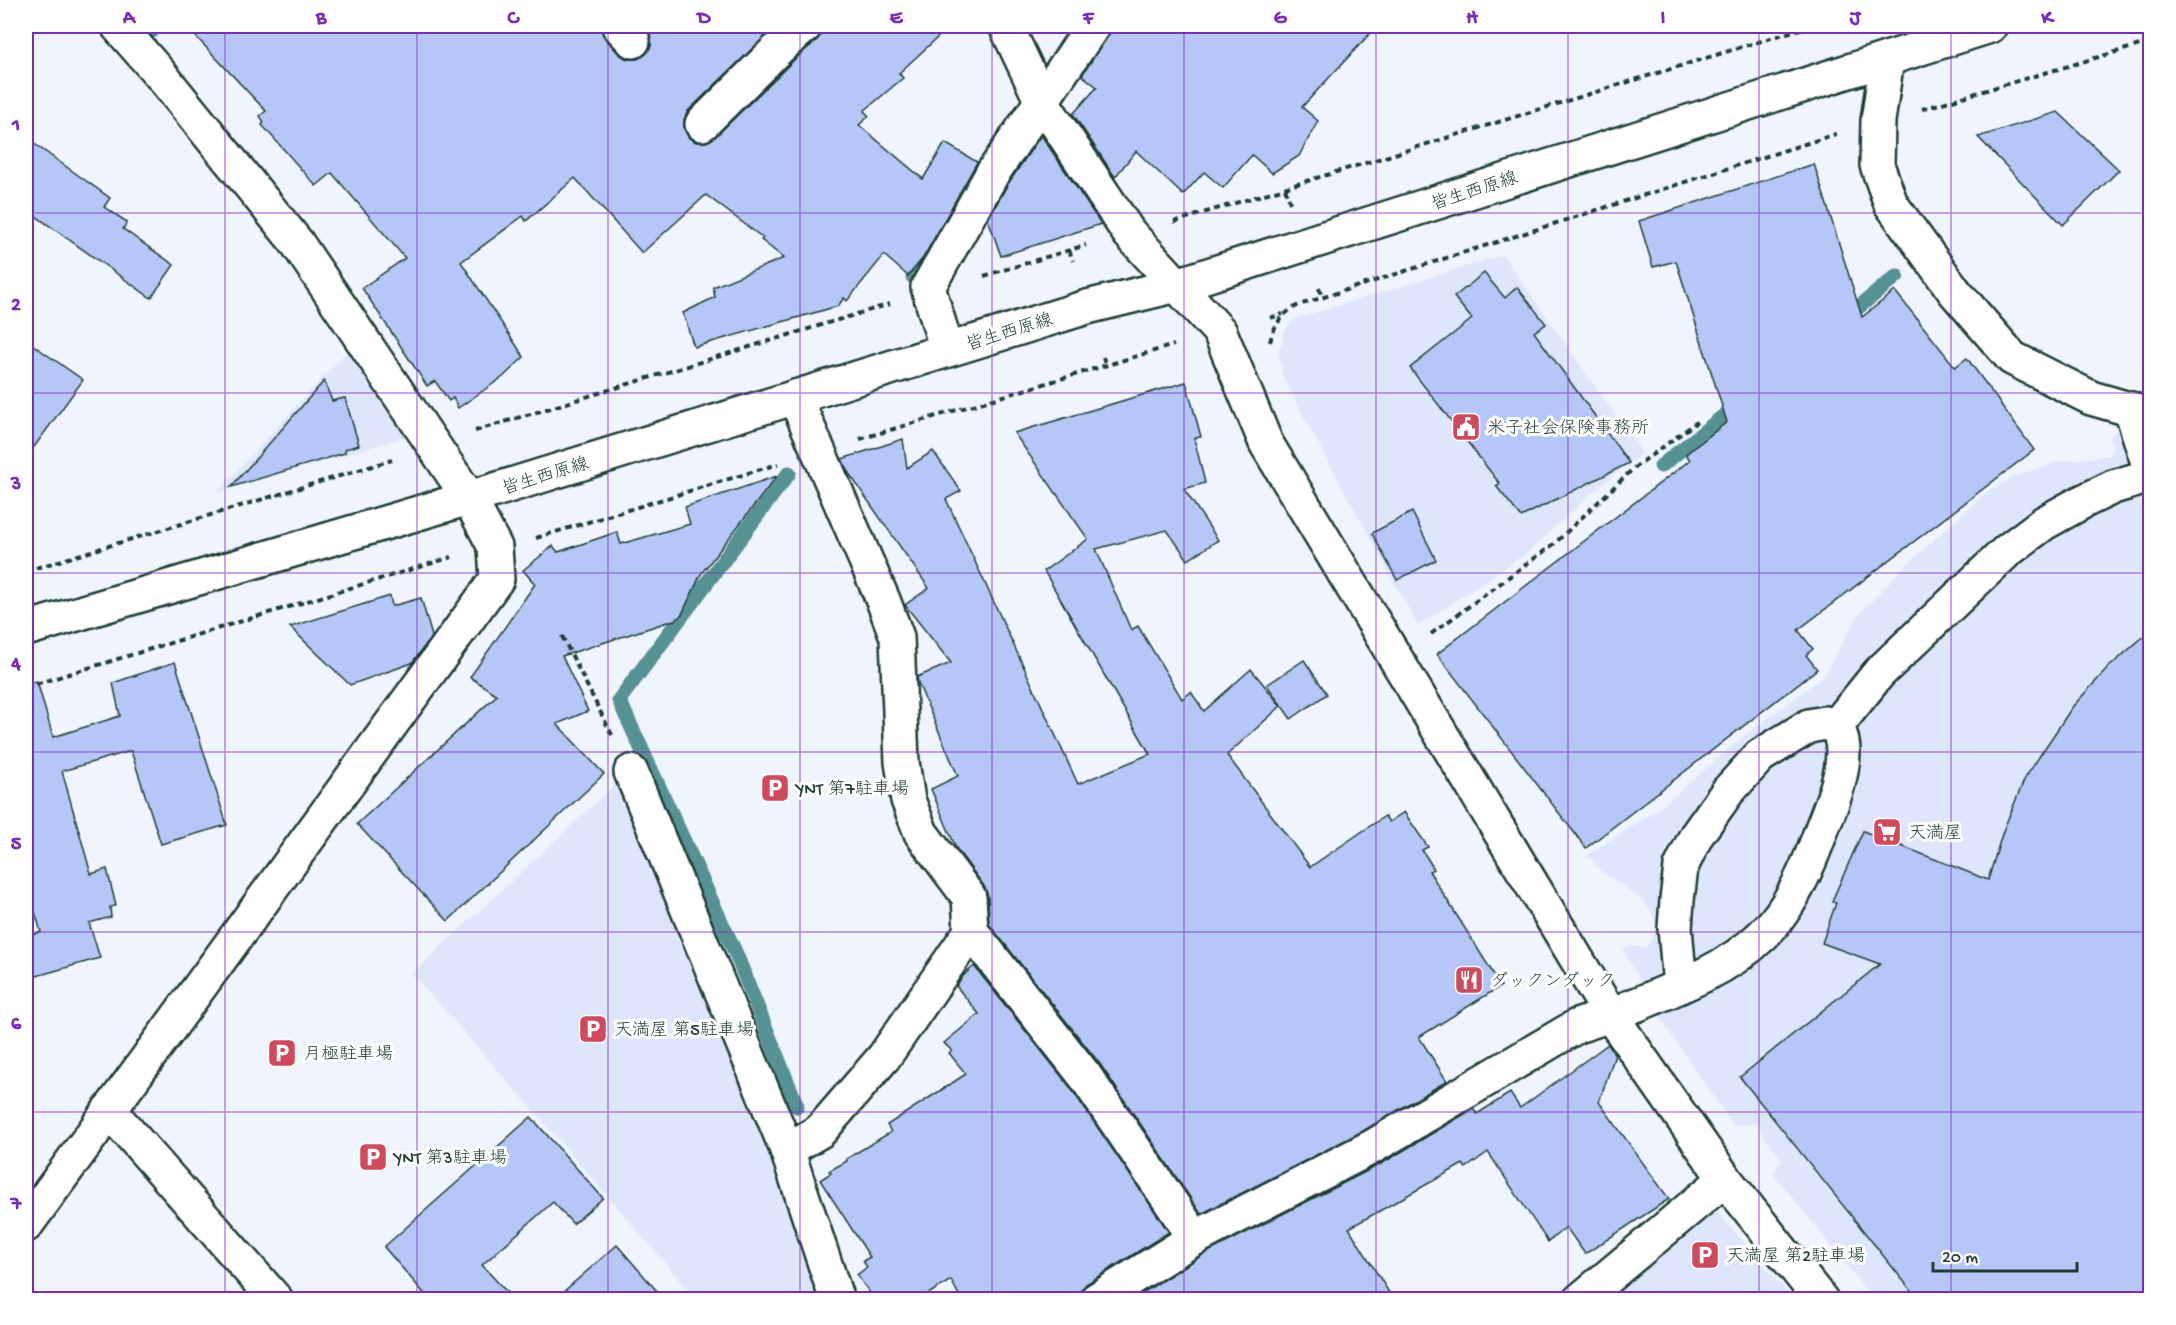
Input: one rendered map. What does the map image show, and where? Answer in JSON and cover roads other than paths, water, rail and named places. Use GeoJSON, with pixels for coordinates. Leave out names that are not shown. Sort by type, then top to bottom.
{"type":"FeatureCollection","features":[{"type":"Feature","properties":{"kind":"street"},"geometry":{"type":"LineString","coordinates":[[26,1225],[497,579],[495,547],[469,498],[297,243],[161,75],[118,26]]}},
{"type":"Feature","properties":{"kind":"street"},"geometry":{"type":"LineString","coordinates":[[702,124],[781,46],[805,26]]}},
{"type":"Feature","properties":{"kind":"street"},"geometry":{"type":"LineString","coordinates":[[1006,26],[1041,100],[1129,234],[1220,332],[1266,443],[1611,1016],[1725,1179],[1821,1299]]}},
{"type":"Feature","properties":{"kind":"street"},"geometry":{"type":"LineString","coordinates":[[947,350],[927,287],[992,174],[1093,26]]}},
{"type":"Feature","properties":{"kind":"street","name":"皆生西原線"},"geometry":{"type":"LineString","coordinates":[[26,629],[469,498],[947,350],[1088,308],[1177,285],[1990,26]]}},
{"type":"Feature","properties":{"kind":"street"},"geometry":{"type":"LineString","coordinates":[[1887,59],[1878,121],[1877,165],[1892,204],[1955,292],[2012,358],[2091,398],[2141,412],[2151,469]]}},
{"type":"Feature","properties":{"kind":"street"},"geometry":{"type":"LineString","coordinates":[[795,397],[897,637],[902,762],[908,800],[921,833],[969,897],[971,931],[1085,1076],[1195,1238]]}},
{"type":"Feature","properties":{"kind":"street"},"geometry":{"type":"LineString","coordinates":[[1096,1299],[1195,1238],[1372,1147],[1577,1026],[1611,1016],[1731,962],[1774,923],[1791,898],[1835,796],[1843,753],[1838,725],[1879,673],[2007,551],[2044,523],[2113,487],[2151,476]]}},
{"type":"Feature","properties":{"kind":"street"},"geometry":{"type":"LineString","coordinates":[[1680,986],[1675,928],[1677,900],[1681,867],[1696,836],[1728,791],[1760,756],[1809,726],[1825,723],[1838,725]]}},
{"type":"Feature","properties":{"kind":"street"},"geometry":{"type":"LineString","coordinates":[[631,772],[787,1150],[837,1299]]}},
{"type":"Feature","properties":{"kind":"street"},"geometry":{"type":"LineString","coordinates":[[787,1150],[820,1131],[884,1057],[971,931]]}},
{"type":"Feature","properties":{"kind":"street"},"geometry":{"type":"LineString","coordinates":[[109,1110],[276,1299]]}},
{"type":"Feature","properties":{"kind":"street"},"geometry":{"type":"LineString","coordinates":[[1580,1299],[1725,1179]]}},
{"type":"Feature","properties":{"kind":"waterway"},"geometry":{"type":"LineString","coordinates":[[147,26],[152,31]]}},
{"type":"Feature","properties":{"kind":"waterway"},"geometry":{"type":"LineString","coordinates":[[913,277],[940,234]]}},
{"type":"Feature","properties":{"kind":"waterway"},"geometry":{"type":"LineString","coordinates":[[1844,319],[1897,276]]}},
{"type":"Feature","properties":{"kind":"waterway"},"geometry":{"type":"LineString","coordinates":[[1661,466],[1741,402]]}},
{"type":"Feature","properties":{"kind":"waterway"},"geometry":{"type":"LineString","coordinates":[[789,473],[619,700],[736,954],[797,1106]]}},
{"type":"Feature","properties":{"kind":"place","name":"米子社会保険事務所"},"geometry":{"type":"Point","coordinates":[1466,427]}},
{"type":"Feature","properties":{"kind":"place","name":"YNT 第7駐車場"},"geometry":{"type":"Point","coordinates":[775,788]}},
{"type":"Feature","properties":{"kind":"place","name":"天満屋"},"geometry":{"type":"Point","coordinates":[1887,832]}},
{"type":"Feature","properties":{"kind":"place","name":"ダックンダック"},"geometry":{"type":"Point","coordinates":[1469,980]}},
{"type":"Feature","properties":{"kind":"place","name":"天満屋 第5駐車場"},"geometry":{"type":"Point","coordinates":[593,1029]}},
{"type":"Feature","properties":{"kind":"place","name":"月極駐車場"},"geometry":{"type":"Point","coordinates":[282,1053]}},
{"type":"Feature","properties":{"kind":"place","name":"YNT 第3駐車場"},"geometry":{"type":"Point","coordinates":[373,1157]}},
{"type":"Feature","properties":{"kind":"place","name":"天満屋 第2駐車場"},"geometry":{"type":"Point","coordinates":[1705,1255]}}]}
